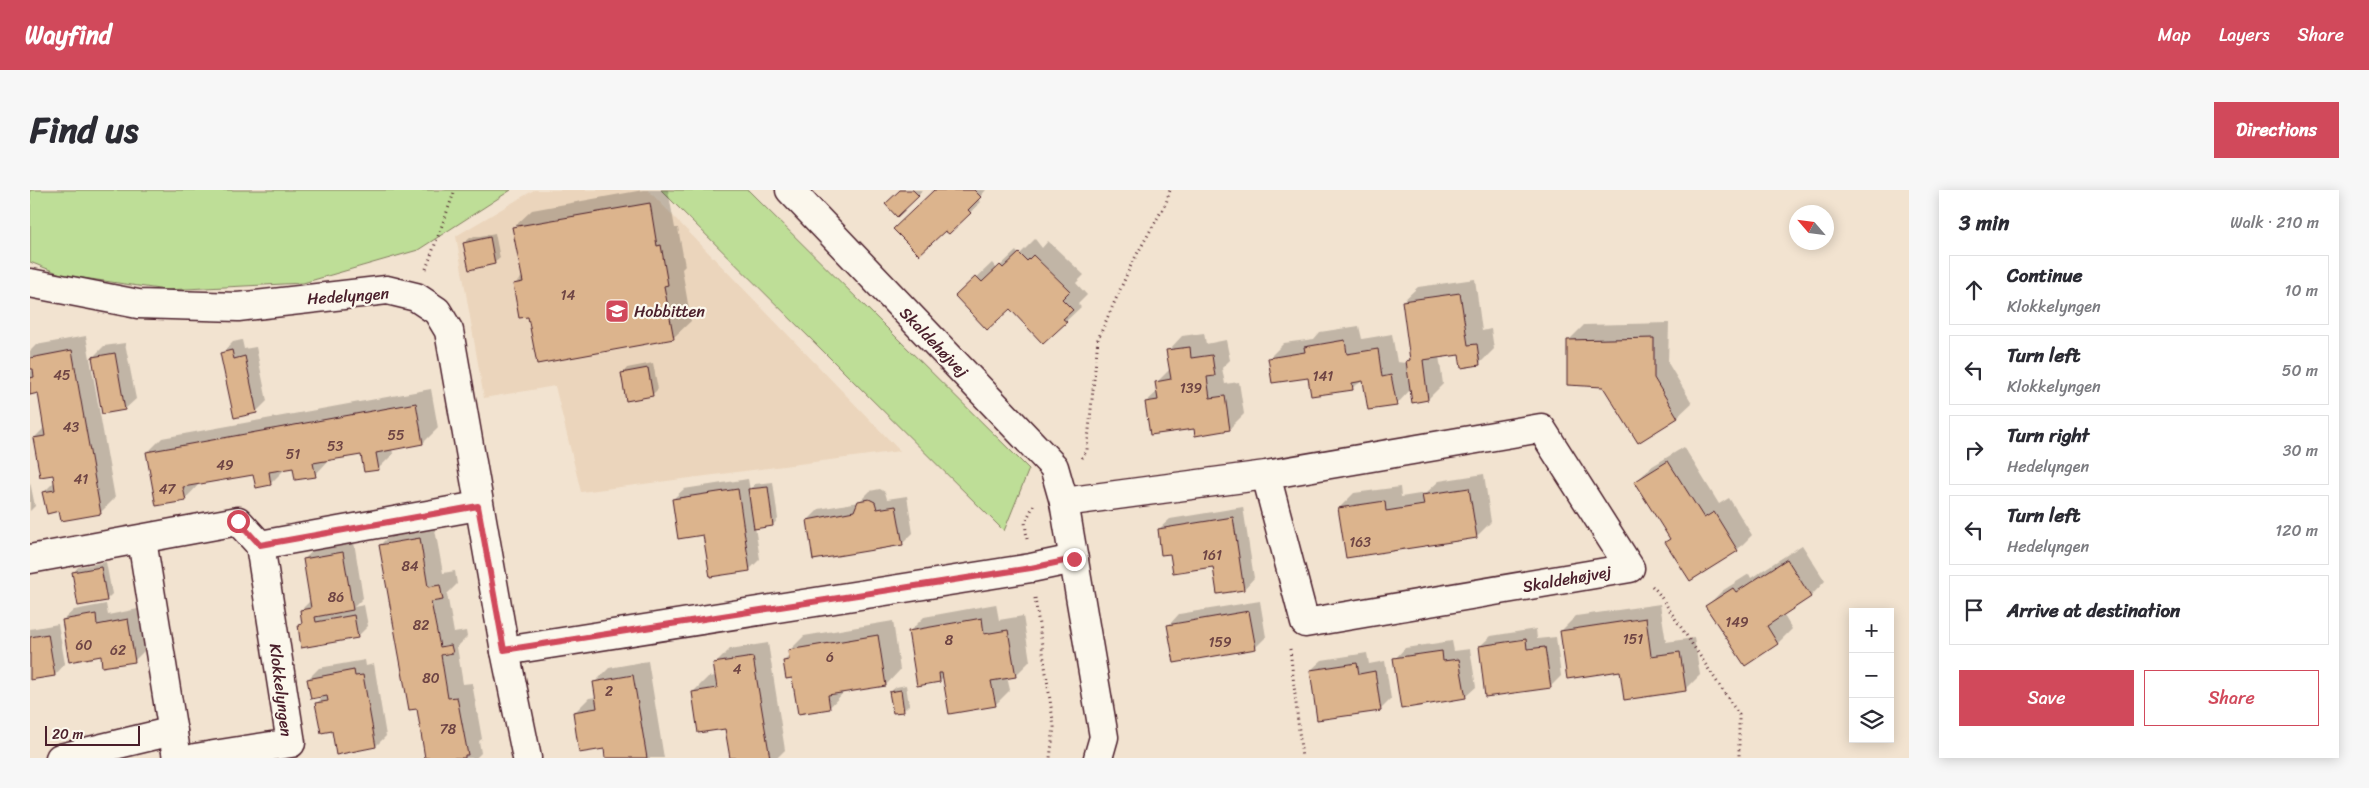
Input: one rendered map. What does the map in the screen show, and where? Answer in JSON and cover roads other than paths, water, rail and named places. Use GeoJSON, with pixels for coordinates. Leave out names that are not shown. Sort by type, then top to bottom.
{"type":"FeatureCollection","features":[{"type":"Feature","properties":{"kind":"street","name":"Skaldehøjvej"},"geometry":{"type":"LineString","coordinates":[[790,190],[1059,486],[1266,474],[1541,428],[1630,568],[1305,623],[1266,474]]}},
{"type":"Feature","properties":{"kind":"street","name":"Hedelyngen"},"geometry":{"type":"LineString","coordinates":[[30,283],[138,304],[238,307],[387,290],[416,297],[437,311],[449,331],[504,650],[527,758]]}},
{"type":"Feature","properties":{"kind":"street"},"geometry":{"type":"LineString","coordinates":[[1059,486],[1074,559],[1104,738],[1098,758]]}},
{"type":"Feature","properties":{"kind":"street"},"geometry":{"type":"LineString","coordinates":[[30,559],[238,521],[260,545],[478,506]]}},
{"type":"Feature","properties":{"kind":"street"},"geometry":{"type":"LineString","coordinates":[[142,540],[177,758]]}},
{"type":"Feature","properties":{"kind":"street","name":"Klokkelyngen"},"geometry":{"type":"LineString","coordinates":[[195,758],[291,742],[260,545]]}},
{"type":"Feature","properties":{"kind":"street"},"geometry":{"type":"LineString","coordinates":[[504,650],[1031,568],[1074,559]]}},
{"type":"Feature","properties":{"kind":"street"},"geometry":{"type":"LineString","coordinates":[[60,758],[172,731]]}},
{"type":"Feature","properties":{"kind":"place","name":"Hobbitten"},"geometry":{"type":"Point","coordinates":[617,311]}}]}
